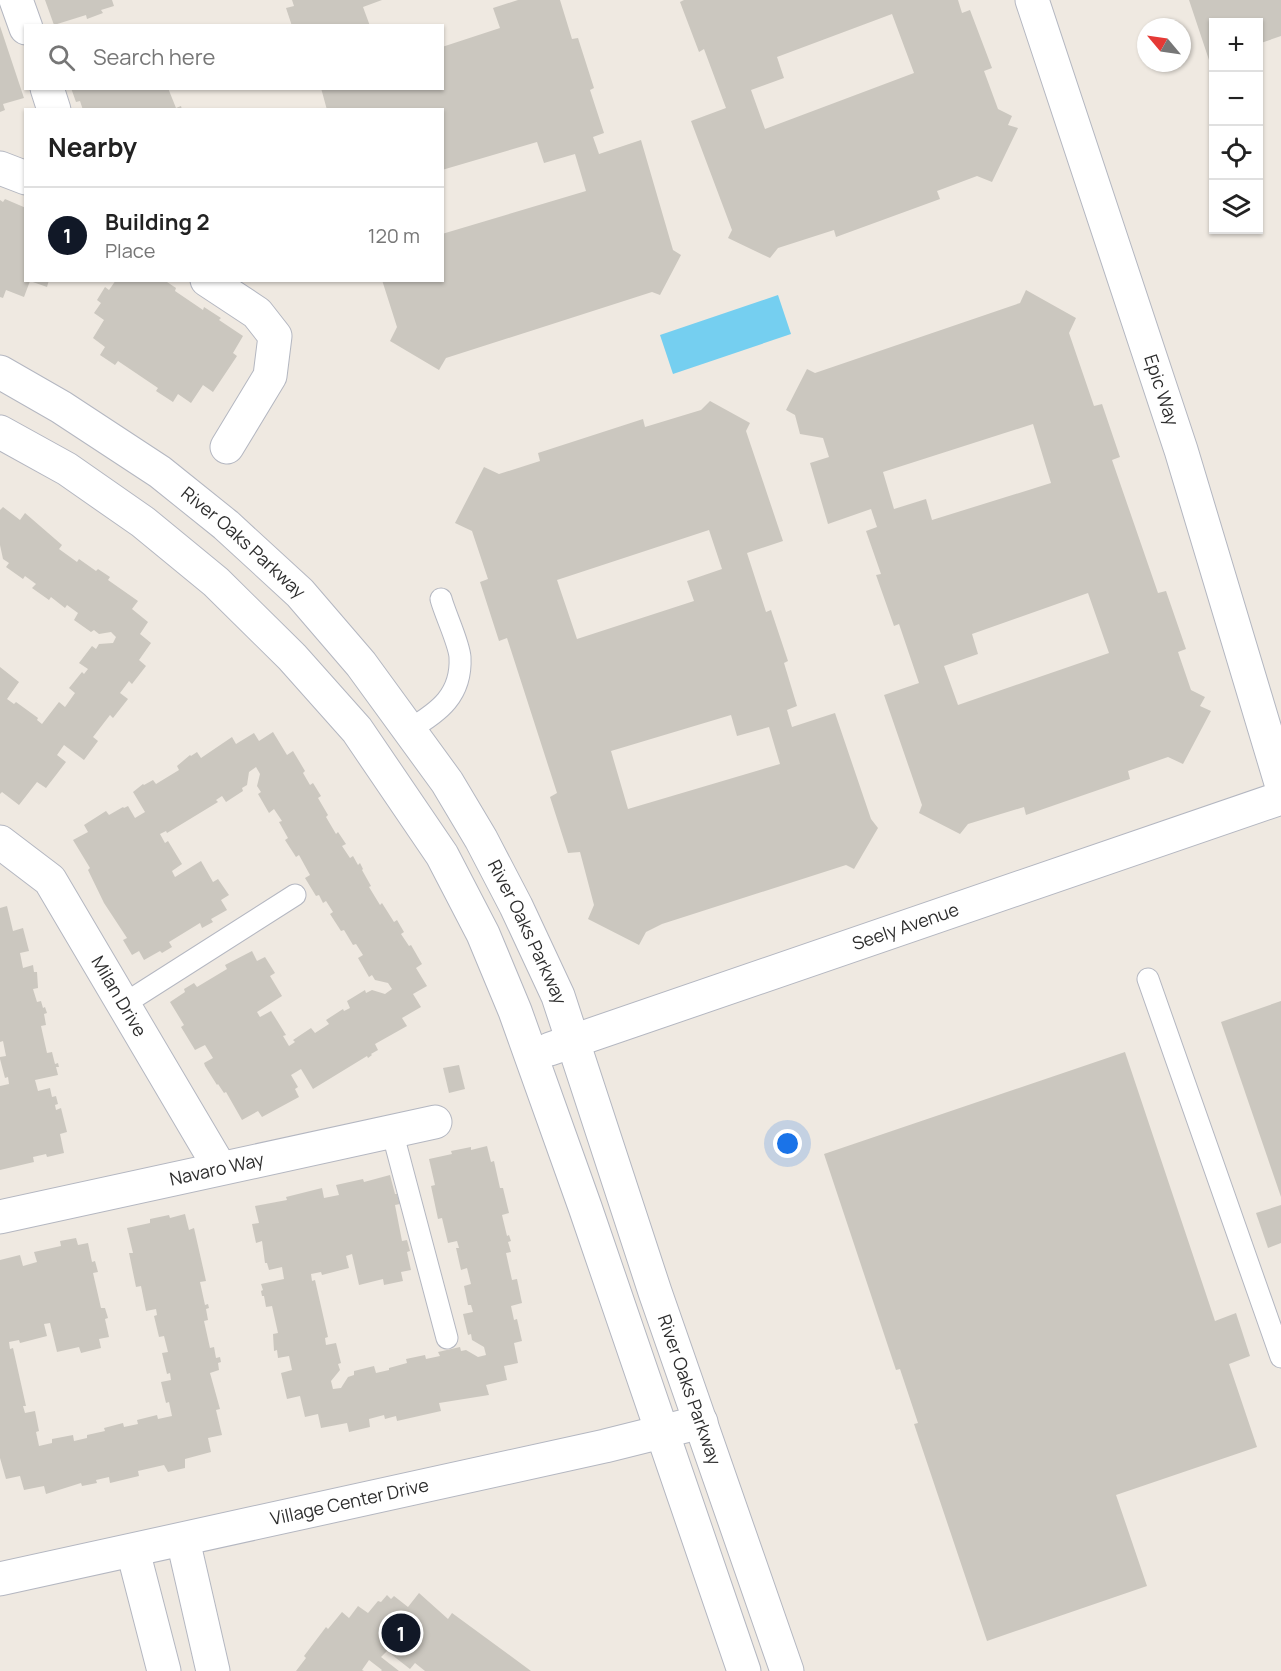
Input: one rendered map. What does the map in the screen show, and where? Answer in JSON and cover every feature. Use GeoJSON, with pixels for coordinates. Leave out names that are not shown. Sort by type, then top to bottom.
{"type":"FeatureCollection","features":[{"type":"Feature","properties":{"kind":"street"},"geometry":{"type":"LineString","coordinates":[[16,0],[25,24]]}},
{"type":"Feature","properties":{"kind":"street","name":"Epic Way"},"geometry":{"type":"LineString","coordinates":[[1032,0],[1181,450],[1281,783]]}},
{"type":"Feature","properties":{"kind":"street"},"geometry":{"type":"LineString","coordinates":[[48,90],[53,108]]}},
{"type":"Feature","properties":{"kind":"street"},"geometry":{"type":"LineString","coordinates":[[0,168],[24,177]]}},
{"type":"Feature","properties":{"kind":"street"},"geometry":{"type":"LineString","coordinates":[[210,282],[257,314],[275,336],[270,376],[227,447]]}},
{"type":"Feature","properties":{"kind":"street","name":"River Oaks Parkway"},"geometry":{"type":"LineString","coordinates":[[0,372],[61,407],[160,472],[226,525],[300,593],[361,664],[447,782],[486,849],[558,996],[571,1041],[784,1660]]}},
{"type":"Feature","properties":{"kind":"street"},"geometry":{"type":"LineString","coordinates":[[0,432],[67,469],[143,522],[216,582],[292,657],[357,730],[442,855],[483,934],[532,1056],[744,1671]]}},
{"type":"Feature","properties":{"kind":"street","name":"Seely Avenue"},"geometry":{"type":"LineString","coordinates":[[532,1056],[1281,798]]}},
{"type":"Feature","properties":{"kind":"street","name":"Milan Drive"},"geometry":{"type":"LineString","coordinates":[[0,842],[50,880],[220,1168]]}},
{"type":"Feature","properties":{"kind":"street","name":"Navaro Way"},"geometry":{"type":"LineString","coordinates":[[0,1217],[435,1122]]}},
{"type":"Feature","properties":{"kind":"street","name":"Village Center Drive"},"geometry":{"type":"LineString","coordinates":[[0,1580],[604,1446],[701,1422]]}},
{"type":"Feature","properties":{"kind":"street"},"geometry":{"type":"LineString","coordinates":[[662,1431],[693,1455],[751,1623],[784,1660]]}},
{"type":"Feature","properties":{"kind":"street"},"geometry":{"type":"LineString","coordinates":[[183,1540],[213,1671]]}},
{"type":"Feature","properties":{"kind":"street"},"geometry":{"type":"LineString","coordinates":[[133,1551],[164,1671]]}},
{"type":"Feature","properties":{"kind":"lane"},"geometry":{"type":"LineString","coordinates":[[410,729],[435,714],[453,693],[457,682],[460,656],[441,599]]}},
{"type":"Feature","properties":{"kind":"lane"},"geometry":{"type":"LineString","coordinates":[[124,1004],[295,896]]}},
{"type":"Feature","properties":{"kind":"lane"},"geometry":{"type":"LineString","coordinates":[[1148,979],[1281,1357]]}},
{"type":"Feature","properties":{"kind":"lane"},"geometry":{"type":"LineString","coordinates":[[392,1131],[447,1338]]}},
{"type":"Feature","properties":{"kind":"water"},"geometry":{"type":"Polygon","coordinates":[[[778,295],[791,334],[673,374],[660,335],[778,295]]]}},
{"type":"Feature","properties":{"kind":"building"},"geometry":{"type":"Polygon","coordinates":[[[45,0],[112,0],[114,6],[101,10],[103,13],[87,19],[86,15],[54,24],[45,0]]]}},
{"type":"Feature","properties":{"kind":"building"},"geometry":{"type":"Polygon","coordinates":[[[292,0],[382,0],[363,7],[369,24],[291,24],[286,8],[294,6],[292,0]]]}},
{"type":"Feature","properties":{"kind":"building"},"geometry":{"type":"Polygon","coordinates":[[[518,0],[560,0],[572,39],[578,38],[594,88],[590,90],[604,133],[593,137],[599,154],[641,140],[673,250],[681,255],[660,295],[652,292],[446,358],[439,370],[390,341],[397,327],[383,282],[444,282],[444,233],[586,191],[575,154],[544,163],[537,142],[444,169],[444,108],[326,108],[322,90],[444,90],[444,46],[500,28],[493,8],[518,0]]]}},
{"type":"Feature","properties":{"kind":"building"},"geometry":{"type":"Polygon","coordinates":[[[684,0],[958,0],[962,13],[970,10],[992,68],[984,71],[998,109],[1012,116],[1008,125],[1018,128],[992,182],[977,176],[937,191],[940,199],[836,237],[834,230],[778,248],[770,258],[728,238],[732,230],[691,121],[726,108],[704,49],[699,52],[680,2],[684,0]],[[892,14],[777,57],[784,78],[751,90],[765,129],[914,73],[892,14]]]}},
{"type":"Feature","properties":{"kind":"building"},"geometry":{"type":"Polygon","coordinates":[[[1189,0],[1281,0],[1281,36],[1263,42],[1263,18],[1209,18],[1209,60],[1189,0]]]}},
{"type":"Feature","properties":{"kind":"building"},"geometry":{"type":"Polygon","coordinates":[[[0,26],[24,98],[3,104],[5,110],[0,112],[0,26]]]}},
{"type":"Feature","properties":{"kind":"building"},"geometry":{"type":"Polygon","coordinates":[[[72,90],[169,90],[176,108],[82,108],[80,101],[76,102],[72,90]]]}},
{"type":"Feature","properties":{"kind":"building"},"geometry":{"type":"Polygon","coordinates":[[[5,199],[24,207],[24,282],[30,282],[24,297],[6,290],[3,298],[0,297],[0,200],[3,202],[5,199]]]}},
{"type":"Feature","properties":{"kind":"building"},"geometry":{"type":"Polygon","coordinates":[[[33,282],[48,282],[47,287],[33,282]]]}},
{"type":"Feature","properties":{"kind":"building"},"geometry":{"type":"Polygon","coordinates":[[[115,282],[167,282],[176,288],[175,291],[203,310],[204,307],[221,318],[219,320],[243,336],[233,353],[237,356],[213,392],[203,385],[191,403],[178,394],[173,402],[156,391],[158,388],[118,361],[115,365],[100,355],[105,347],[93,338],[104,320],[94,313],[101,303],[97,300],[105,287],[109,290],[115,282]]]}},
{"type":"Feature","properties":{"kind":"building"},"geometry":{"type":"Polygon","coordinates":[[[1026,290],[1076,318],[1069,333],[1094,406],[1102,404],[1120,457],[1112,460],[1158,593],[1166,591],[1186,649],[1178,652],[1191,690],[1205,697],[1200,706],[1211,711],[1183,764],[1168,757],[1128,771],[1130,779],[1026,815],[1024,807],[968,824],[960,834],[919,813],[922,805],[884,695],[919,683],[899,624],[894,626],[876,575],[881,574],[866,531],[877,527],[871,509],[828,524],[810,463],[829,457],[823,438],[800,434],[795,415],[786,410],[807,369],[815,373],[1020,303],[1026,290]],[[1033,424],[883,472],[894,509],[926,499],[932,520],[1051,483],[1033,424]],[[1088,593],[972,634],[978,654],[944,666],[958,705],[1109,653],[1088,593]]]}},
{"type":"Feature","properties":{"kind":"building"},"geometry":{"type":"Polygon","coordinates":[[[710,401],[750,423],[746,431],[783,541],[747,553],[766,612],[771,610],[788,661],[784,663],[797,706],[787,710],[792,727],[835,713],[871,819],[878,828],[854,869],[846,865],[662,924],[646,932],[639,945],[588,919],[594,905],[580,852],[568,853],[550,797],[557,793],[507,638],[499,641],[480,582],[488,579],[472,531],[455,523],[484,467],[499,474],[540,461],[538,453],[643,419],[645,427],[701,410],[710,401]],[[709,530],[557,580],[577,639],[694,601],[687,581],[722,569],[709,530]],[[731,715],[611,751],[628,809],[780,764],[769,727],[737,736],[731,715]]]}},
{"type":"Feature","properties":{"kind":"building"},"geometry":{"type":"Polygon","coordinates":[[[3,507],[20,520],[25,513],[62,545],[59,549],[77,562],[79,559],[96,571],[98,569],[110,577],[108,580],[138,601],[132,609],[148,622],[140,634],[151,643],[139,660],[146,666],[132,684],[129,681],[120,693],[128,699],[113,718],[110,715],[93,737],[98,741],[84,760],[64,745],[57,755],[66,762],[46,788],[37,782],[19,805],[2,792],[0,794],[0,667],[19,682],[7,699],[14,704],[16,702],[38,718],[37,720],[42,724],[59,702],[65,707],[75,693],[69,688],[82,672],[84,674],[88,669],[79,663],[92,646],[96,649],[99,644],[113,643],[116,637],[111,632],[99,634],[94,630],[91,632],[74,620],[78,613],[67,605],[65,608],[51,597],[49,600],[32,588],[36,584],[25,576],[23,579],[6,567],[9,563],[3,559],[0,545],[0,510],[3,507]]]}},
{"type":"Feature","properties":{"kind":"building"},"geometry":{"type":"Polygon","coordinates":[[[273,732],[287,755],[293,751],[310,785],[313,783],[321,796],[318,798],[328,815],[326,817],[336,834],[338,832],[346,844],[342,846],[350,858],[353,856],[358,865],[360,863],[371,886],[369,887],[380,905],[382,903],[394,922],[397,920],[404,932],[401,934],[409,946],[411,945],[422,964],[416,968],[427,986],[413,994],[421,1007],[402,1018],[407,1026],[375,1044],[378,1050],[368,1058],[367,1056],[313,1089],[301,1069],[291,1075],[298,1087],[295,1089],[299,1097],[262,1117],[258,1111],[242,1120],[226,1092],[224,1093],[217,1085],[205,1066],[204,1063],[213,1058],[205,1045],[195,1050],[181,1027],[184,1025],[170,1002],[185,992],[184,989],[194,983],[197,987],[227,969],[225,965],[252,951],[257,961],[265,957],[275,973],[270,976],[282,996],[257,1012],[260,1017],[271,1011],[286,1035],[283,1036],[289,1046],[295,1042],[293,1040],[311,1028],[315,1033],[329,1024],[326,1020],[343,1009],[344,1011],[350,1008],[347,1001],[365,990],[366,993],[372,990],[385,994],[392,989],[388,983],[375,980],[372,975],[369,977],[358,958],[363,955],[356,944],[353,945],[344,930],[341,931],[330,914],[333,912],[326,901],[323,903],[319,895],[316,896],[305,878],[310,875],[299,855],[296,857],[285,840],[288,838],[279,822],[282,821],[274,809],[269,813],[258,794],[261,792],[257,786],[260,774],[256,767],[249,772],[247,785],[242,788],[243,791],[226,802],[222,796],[216,800],[218,802],[167,833],[166,831],[160,834],[165,843],[168,841],[182,864],[172,871],[175,877],[201,861],[213,882],[218,879],[229,895],[221,900],[227,910],[211,919],[213,922],[202,928],[200,923],[169,942],[172,947],[162,953],[160,951],[144,960],[139,951],[132,955],[123,940],[127,938],[104,903],[88,870],[90,868],[73,840],[88,832],[84,825],[106,811],[109,815],[128,806],[135,818],[145,812],[133,792],[143,784],[153,780],[156,784],[179,770],[177,766],[190,755],[197,752],[201,758],[232,737],[236,744],[254,733],[259,741],[273,732]]]}},
{"type":"Feature","properties":{"kind":"building"},"geometry":{"type":"Polygon","coordinates":[[[7,906],[13,931],[23,928],[29,951],[20,953],[23,968],[33,965],[34,972],[37,972],[38,988],[33,989],[37,1002],[41,1001],[47,1013],[44,1014],[46,1025],[41,1026],[47,1053],[52,1052],[55,1064],[58,1063],[59,1067],[56,1067],[58,1075],[35,1080],[38,1091],[50,1088],[52,1097],[56,1096],[58,1104],[55,1105],[56,1110],[61,1108],[67,1132],[60,1134],[64,1153],[33,1157],[34,1162],[0,1170],[0,1086],[9,1084],[0,1059],[6,1056],[3,1041],[0,1042],[0,908],[7,906]]]}},
{"type":"Feature","properties":{"kind":"building"},"geometry":{"type":"Polygon","coordinates":[[[1281,1001],[1281,1197],[1221,1022],[1281,1001]]]}},
{"type":"Feature","properties":{"kind":"building"},"geometry":{"type":"Polygon","coordinates":[[[1125,1052],[1215,1321],[1236,1313],[1250,1356],[1229,1364],[1257,1447],[1116,1495],[1147,1586],[987,1641],[914,1424],[918,1423],[900,1369],[896,1370],[824,1154],[1125,1052]]]}},
{"type":"Feature","properties":{"kind":"building"},"geometry":{"type":"Polygon","coordinates":[[[459,1065],[465,1089],[449,1093],[443,1068],[459,1065]]]}},
{"type":"Feature","properties":{"kind":"building"},"geometry":{"type":"Polygon","coordinates":[[[487,1146],[491,1162],[494,1161],[500,1188],[503,1188],[509,1213],[502,1215],[507,1236],[509,1235],[511,1241],[508,1242],[511,1252],[506,1253],[512,1280],[517,1279],[522,1303],[511,1306],[514,1320],[517,1319],[522,1341],[514,1343],[518,1363],[504,1366],[507,1380],[486,1385],[489,1395],[439,1403],[441,1411],[397,1421],[396,1416],[385,1419],[384,1415],[369,1419],[370,1427],[349,1432],[347,1423],[321,1428],[318,1414],[305,1417],[300,1396],[287,1399],[281,1373],[292,1370],[289,1356],[278,1358],[277,1350],[274,1351],[273,1334],[278,1333],[272,1306],[266,1307],[261,1291],[263,1290],[261,1284],[284,1279],[282,1267],[269,1270],[265,1263],[262,1241],[256,1243],[252,1224],[259,1223],[255,1206],[287,1200],[286,1197],[322,1188],[324,1198],[339,1195],[336,1185],[363,1179],[364,1182],[390,1175],[400,1204],[395,1205],[402,1241],[407,1240],[410,1251],[407,1252],[411,1270],[401,1272],[403,1281],[384,1285],[383,1279],[359,1285],[352,1254],[346,1256],[349,1268],[322,1275],[321,1272],[311,1274],[312,1281],[315,1280],[328,1337],[325,1338],[326,1345],[336,1343],[341,1363],[338,1364],[340,1370],[331,1381],[333,1389],[341,1388],[348,1377],[354,1375],[354,1371],[374,1366],[376,1373],[407,1363],[406,1359],[425,1355],[426,1359],[440,1356],[438,1352],[460,1347],[461,1351],[466,1350],[478,1357],[486,1355],[484,1347],[472,1340],[471,1334],[468,1335],[463,1314],[473,1312],[471,1305],[468,1305],[464,1286],[471,1284],[467,1268],[461,1270],[456,1248],[459,1248],[457,1241],[448,1243],[442,1218],[438,1219],[431,1186],[435,1185],[429,1159],[452,1154],[451,1151],[487,1146]]]}},
{"type":"Feature","properties":{"kind":"building"},"geometry":{"type":"Polygon","coordinates":[[[1281,1205],[1281,1243],[1268,1248],[1256,1213],[1281,1205]]]}},
{"type":"Feature","properties":{"kind":"building"},"geometry":{"type":"Polygon","coordinates":[[[185,1214],[189,1230],[194,1228],[206,1281],[200,1282],[205,1305],[208,1304],[209,1308],[206,1309],[208,1320],[204,1321],[210,1348],[214,1347],[216,1358],[220,1357],[221,1362],[218,1363],[219,1370],[210,1373],[220,1409],[216,1410],[222,1435],[208,1438],[211,1452],[185,1459],[185,1468],[168,1472],[164,1465],[138,1471],[139,1476],[110,1483],[109,1477],[96,1480],[97,1483],[82,1486],[81,1483],[46,1494],[44,1486],[24,1490],[20,1476],[6,1479],[0,1458],[0,1260],[20,1255],[23,1266],[37,1262],[34,1252],[61,1246],[60,1241],[76,1238],[78,1245],[88,1243],[92,1262],[95,1261],[98,1272],[93,1273],[101,1308],[105,1308],[108,1318],[105,1319],[109,1337],[99,1339],[101,1348],[81,1353],[79,1347],[57,1352],[50,1323],[44,1324],[47,1336],[20,1343],[19,1340],[9,1342],[10,1349],[13,1348],[26,1406],[23,1406],[25,1413],[35,1411],[39,1446],[52,1443],[52,1439],[73,1435],[74,1441],[87,1438],[87,1435],[105,1431],[104,1428],[123,1423],[124,1427],[138,1424],[137,1420],[157,1415],[158,1419],[172,1416],[161,1382],[171,1380],[170,1373],[167,1374],[162,1353],[168,1352],[164,1336],[159,1337],[154,1316],[157,1315],[156,1309],[146,1311],[141,1286],[136,1287],[129,1253],[133,1253],[127,1228],[150,1223],[150,1219],[169,1215],[170,1218],[185,1214]]]}},
{"type":"Feature","properties":{"kind":"building"},"geometry":{"type":"Polygon","coordinates":[[[419,1593],[448,1619],[452,1613],[531,1671],[425,1671],[415,1663],[410,1669],[387,1651],[381,1657],[399,1671],[381,1671],[369,1660],[362,1670],[364,1671],[296,1671],[306,1658],[304,1656],[326,1627],[328,1629],[342,1612],[349,1618],[358,1606],[368,1613],[378,1601],[381,1602],[387,1595],[391,1599],[394,1596],[408,1607],[419,1593]]]}},
{"type":"Feature","properties":{"kind":"place","name":"Building 2"},"geometry":{"type":"Point","coordinates":[401,1633]}}]}
